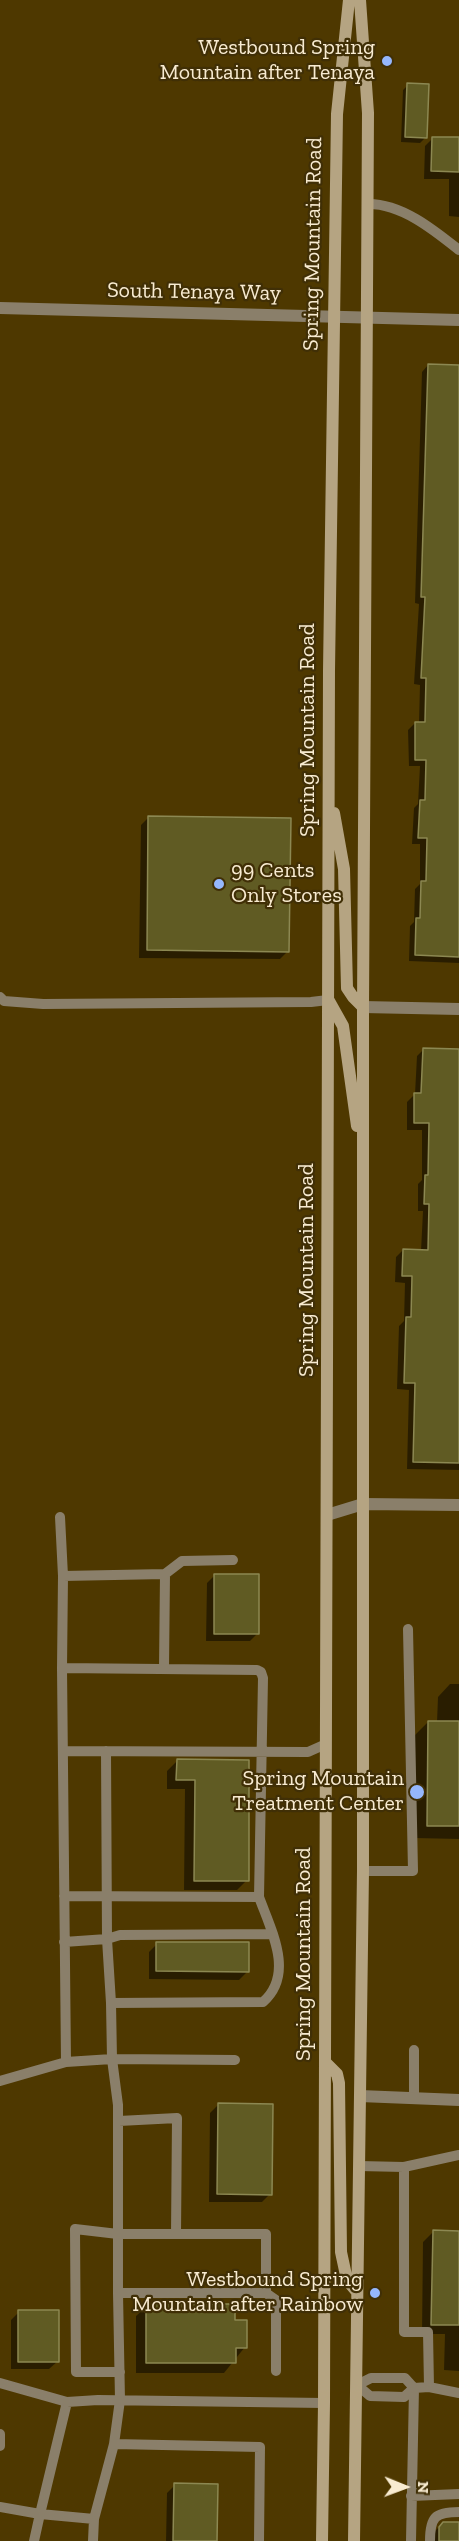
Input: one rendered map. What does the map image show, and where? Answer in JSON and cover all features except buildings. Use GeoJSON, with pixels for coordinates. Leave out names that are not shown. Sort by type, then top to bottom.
{"type":"FeatureCollection","features":[{"type":"Feature","properties":{"kind":"main road","name":"Spring Mountain Road"},"geometry":{"type":"LineString","coordinates":[[322,2541],[328,782],[336,114],[349,0]]}},
{"type":"Feature","properties":{"kind":"main road"},"geometry":{"type":"LineString","coordinates":[[354,2541],[363,1871],[363,1007],[368,113],[360,0]]}},
{"type":"Feature","properties":{"kind":"main road"},"geometry":{"type":"LineString","coordinates":[[328,782],[344,869],[348,988],[352,997],[363,1007]]}},
{"type":"Feature","properties":{"kind":"main road"},"geometry":{"type":"LineString","coordinates":[[328,1000],[343,1026],[364,1168]]}},
{"type":"Feature","properties":{"kind":"main road"},"geometry":{"type":"LineString","coordinates":[[325,2062],[337,2074],[339,2083],[341,2252],[347,2280],[357,2292]]}},
{"type":"Feature","properties":{"kind":"street","name":"South Tenaya Way"},"geometry":{"type":"LineString","coordinates":[[0,308],[459,320]]}},
{"type":"Feature","properties":{"kind":"street"},"geometry":{"type":"LineString","coordinates":[[363,1007],[459,1009]]}},
{"type":"Feature","properties":{"kind":"street"},"geometry":{"type":"LineString","coordinates":[[327,1515],[363,1504],[459,1505]]}},
{"type":"Feature","properties":{"kind":"street"},"geometry":{"type":"LineString","coordinates":[[360,2096],[459,2100]]}},
{"type":"Feature","properties":{"kind":"lane"},"geometry":{"type":"LineString","coordinates":[[367,204],[376,204],[404,212],[459,250]]}},
{"type":"Feature","properties":{"kind":"lane"},"geometry":{"type":"LineString","coordinates":[[0,997],[4,1001],[44,1004],[328,1000]]}},
{"type":"Feature","properties":{"kind":"lane"},"geometry":{"type":"LineString","coordinates":[[60,1517],[63,1576],[66,2062]]}},
{"type":"Feature","properties":{"kind":"lane"},"geometry":{"type":"LineString","coordinates":[[63,1576],[165,1574],[182,1561],[233,1560]]}},
{"type":"Feature","properties":{"kind":"lane"},"geometry":{"type":"LineString","coordinates":[[164,1668],[165,1574]]}},
{"type":"Feature","properties":{"kind":"lane"},"geometry":{"type":"LineString","coordinates":[[363,1871],[413,1871],[408,1629]]}},
{"type":"Feature","properties":{"kind":"lane"},"geometry":{"type":"LineString","coordinates":[[62,1668],[164,1668],[261,1672],[259,1897],[279,1952],[279,1975],[273,1993],[263,2001],[111,2002]]}},
{"type":"Feature","properties":{"kind":"lane"},"geometry":{"type":"LineString","coordinates":[[63,1751],[308,1752],[326,1744]]}},
{"type":"Feature","properties":{"kind":"lane"},"geometry":{"type":"LineString","coordinates":[[93,2541],[94,2519],[114,2444],[120,2400],[119,2121],[112,2059],[107,1939],[106,1751]]}},
{"type":"Feature","properties":{"kind":"lane"},"geometry":{"type":"LineString","coordinates":[[64,1896],[259,1897]]}},
{"type":"Feature","properties":{"kind":"lane"},"geometry":{"type":"LineString","coordinates":[[64,1942],[107,1939],[120,1935],[273,1934]]}},
{"type":"Feature","properties":{"kind":"lane"},"geometry":{"type":"LineString","coordinates":[[414,2050],[414,2098]]}},
{"type":"Feature","properties":{"kind":"lane"},"geometry":{"type":"LineString","coordinates":[[0,2081],[66,2062],[112,2059],[235,2060]]}},
{"type":"Feature","properties":{"kind":"lane"},"geometry":{"type":"LineString","coordinates":[[119,2121],[177,2118],[176,2234]]}},
{"type":"Feature","properties":{"kind":"lane"},"geometry":{"type":"LineString","coordinates":[[359,2166],[404,2167],[459,2155]]}},
{"type":"Feature","properties":{"kind":"lane"},"geometry":{"type":"LineString","coordinates":[[404,2167],[404,2332],[428,2332],[429,2387]]}},
{"type":"Feature","properties":{"kind":"lane"},"geometry":{"type":"LineString","coordinates":[[120,2372],[76,2372],[75,2229],[118,2234],[266,2234],[266,2294]]}},
{"type":"Feature","properties":{"kind":"lane"},"geometry":{"type":"LineString","coordinates":[[118,2293],[266,2294],[276,2300],[276,2371]]}},
{"type":"Feature","properties":{"kind":"lane"},"geometry":{"type":"LineString","coordinates":[[411,2541],[414,2388],[405,2378],[371,2378],[357,2385],[370,2396],[404,2397],[414,2388],[429,2387],[459,2392]]}},
{"type":"Feature","properties":{"kind":"lane"},"geometry":{"type":"LineString","coordinates":[[0,2383],[67,2402],[120,2400],[324,2403]]}},
{"type":"Feature","properties":{"kind":"lane"},"geometry":{"type":"LineString","coordinates":[[34,2541],[67,2402]]}},
{"type":"Feature","properties":{"kind":"lane"},"geometry":{"type":"LineString","coordinates":[[0,2434],[0,2446]]}},
{"type":"Feature","properties":{"kind":"lane"},"geometry":{"type":"LineString","coordinates":[[114,2444],[260,2447],[259,2541]]}},
{"type":"Feature","properties":{"kind":"lane"},"geometry":{"type":"LineString","coordinates":[[411,2496],[459,2494]]}},
{"type":"Feature","properties":{"kind":"lane"},"geometry":{"type":"LineString","coordinates":[[0,2507],[39,2514],[94,2519]]}},
{"type":"Feature","properties":{"kind":"lane"},"geometry":{"type":"LineString","coordinates":[[430,2541],[431,2524],[436,2516],[443,2512],[459,2512]]}},
{"type":"Feature","properties":{"kind":"place","name":"Westbound Spring Mountain after Tenaya"},"geometry":{"type":"Point","coordinates":[387,61]}},
{"type":"Feature","properties":{"kind":"place","name":"99 Cents Only Stores"},"geometry":{"type":"Point","coordinates":[219,884]}},
{"type":"Feature","properties":{"kind":"place","name":"Spring Mountain Treatment Center"},"geometry":{"type":"Point","coordinates":[417,1792]}},
{"type":"Feature","properties":{"kind":"place","name":"Westbound Spring Mountain after Rainbow"},"geometry":{"type":"Point","coordinates":[375,2293]}}]}
